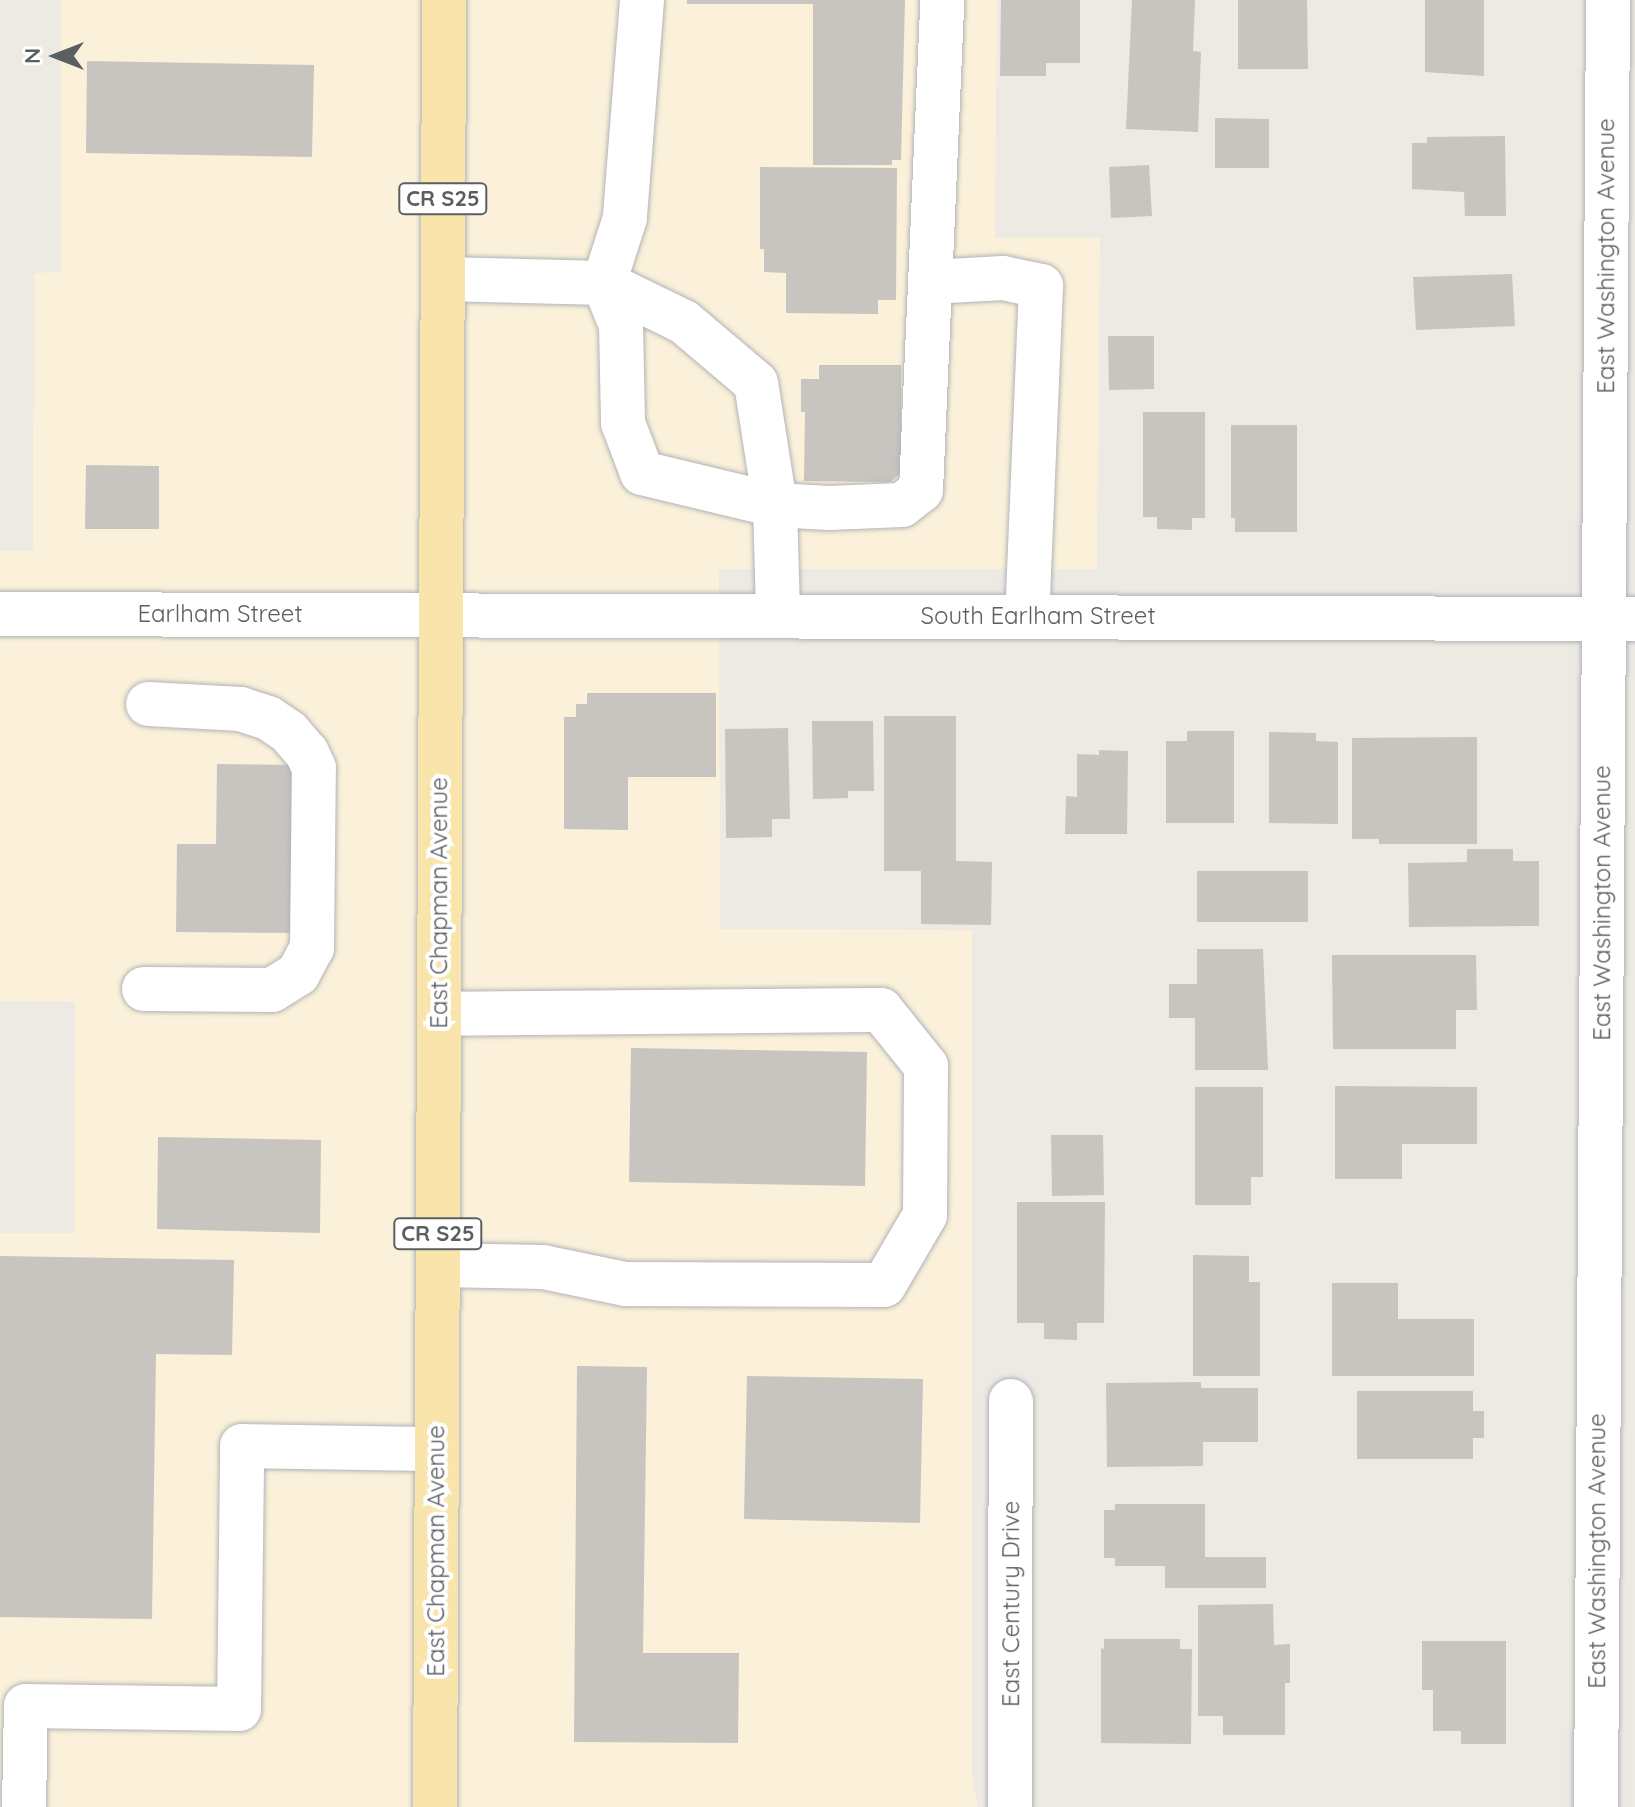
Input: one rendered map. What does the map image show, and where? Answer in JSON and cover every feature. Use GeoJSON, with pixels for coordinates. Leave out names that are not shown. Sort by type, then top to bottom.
{"type":"FeatureCollection","features":[{"type":"Feature","properties":{"kind":"main road","name":"East Chapman Avenue"},"geometry":{"type":"LineString","coordinates":[[435,1807],[444,0]]}},
{"type":"Feature","properties":{"kind":"street"},"geometry":{"type":"LineString","coordinates":[[642,0],[625,218],[604,283],[621,325],[623,423],[642,473],[775,505],[829,508],[902,505],[921,490],[942,0]]}},
{"type":"Feature","properties":{"kind":"street","name":"East Washington Avenue"},"geometry":{"type":"LineString","coordinates":[[1596,1807],[1619,619],[1608,0]]}},
{"type":"Feature","properties":{"kind":"street"},"geometry":{"type":"LineString","coordinates":[[930,282],[1003,278],[1041,286],[1027,615]]}},
{"type":"Feature","properties":{"kind":"street"},"geometry":{"type":"LineString","coordinates":[[443,279],[604,283],[684,322],[756,383],[775,505],[778,615]]}},
{"type":"Feature","properties":{"kind":"street","name":"South Earlham Street"},"geometry":{"type":"LineString","coordinates":[[440,613],[1619,619]]}},
{"type":"Feature","properties":{"kind":"street","name":"Earlham Street"},"geometry":{"type":"LineString","coordinates":[[0,614],[440,613]]}},
{"type":"Feature","properties":{"kind":"street"},"geometry":{"type":"LineString","coordinates":[[144,989],[272,990],[298,974],[312,948],[314,768],[307,753],[289,732],[268,718],[241,709],[148,704]]}},
{"type":"Feature","properties":{"kind":"street"},"geometry":{"type":"LineString","coordinates":[[438,1265],[543,1267],[625,1284],[884,1285],[925,1215],[926,1095],[926,1066],[881,1010],[439,1014]]}},
{"type":"Feature","properties":{"kind":"street","name":"East Century Drive"},"geometry":{"type":"LineString","coordinates":[[1010,1807],[1011,1401]]}},
{"type":"Feature","properties":{"kind":"street"},"geometry":{"type":"LineString","coordinates":[[24,1807],[26,1706],[239,1709],[242,1446],[437,1449]]}},
{"type":"Feature","properties":{"kind":"shaded area"},"geometry":{"type":"Polygon","coordinates":[[[61,0],[997,0],[995,238],[1100,238],[1097,569],[719,569],[720,929],[972,930],[972,1776],[978,1807],[0,1807],[0,1233],[74,1233],[75,1002],[0,1001],[0,551],[33,551],[34,273],[61,272],[61,0]]]}},
{"type":"Feature","properties":{"kind":"building"},"geometry":{"type":"Polygon","coordinates":[[[687,0],[905,0],[901,160],[892,160],[892,165],[813,165],[813,4],[687,4],[687,0]]]}},
{"type":"Feature","properties":{"kind":"building"},"geometry":{"type":"Polygon","coordinates":[[[1001,0],[1080,0],[1080,63],[1046,63],[1046,76],[1000,76],[1001,0]]]}},
{"type":"Feature","properties":{"kind":"building"},"geometry":{"type":"Polygon","coordinates":[[[1132,0],[1195,0],[1193,51],[1201,52],[1198,132],[1126,129],[1132,0]]]}},
{"type":"Feature","properties":{"kind":"building"},"geometry":{"type":"Polygon","coordinates":[[[1238,0],[1307,0],[1308,69],[1238,69],[1238,0]]]}},
{"type":"Feature","properties":{"kind":"building"},"geometry":{"type":"Polygon","coordinates":[[[1425,0],[1484,0],[1484,76],[1425,72],[1425,0]]]}},
{"type":"Feature","properties":{"kind":"building"},"geometry":{"type":"Polygon","coordinates":[[[87,61],[314,65],[312,157],[86,153],[87,61]]]}},
{"type":"Feature","properties":{"kind":"building"},"geometry":{"type":"Polygon","coordinates":[[[1215,118],[1269,119],[1269,168],[1215,168],[1215,118]]]}},
{"type":"Feature","properties":{"kind":"building"},"geometry":{"type":"Polygon","coordinates":[[[1505,136],[1506,216],[1465,216],[1464,192],[1412,189],[1412,143],[1427,143],[1427,137],[1505,136]]]}},
{"type":"Feature","properties":{"kind":"building"},"geometry":{"type":"Polygon","coordinates":[[[1149,165],[1152,216],[1111,218],[1109,167],[1149,165]]]}},
{"type":"Feature","properties":{"kind":"building"},"geometry":{"type":"Polygon","coordinates":[[[760,167],[897,168],[896,300],[878,300],[878,314],[786,313],[786,273],[764,272],[764,249],[760,249],[760,167]]]}},
{"type":"Feature","properties":{"kind":"building"},"geometry":{"type":"Polygon","coordinates":[[[1512,274],[1515,326],[1416,330],[1413,277],[1512,274]]]}},
{"type":"Feature","properties":{"kind":"building"},"geometry":{"type":"Polygon","coordinates":[[[1108,336],[1154,336],[1154,389],[1109,390],[1108,336]]]}},
{"type":"Feature","properties":{"kind":"building"},"geometry":{"type":"Polygon","coordinates":[[[819,365],[901,365],[901,473],[890,482],[804,481],[805,412],[801,412],[801,379],[819,379],[819,365]]]}},
{"type":"Feature","properties":{"kind":"building"},"geometry":{"type":"Polygon","coordinates":[[[1143,412],[1205,412],[1205,518],[1192,518],[1192,530],[1157,529],[1157,517],[1143,517],[1143,412]]]}},
{"type":"Feature","properties":{"kind":"building"},"geometry":{"type":"Polygon","coordinates":[[[1231,425],[1297,425],[1297,532],[1235,532],[1235,518],[1231,518],[1231,425]]]}},
{"type":"Feature","properties":{"kind":"building"},"geometry":{"type":"Polygon","coordinates":[[[86,465],[159,466],[159,529],[85,529],[86,465]]]}},
{"type":"Feature","properties":{"kind":"building"},"geometry":{"type":"Polygon","coordinates":[[[587,693],[716,693],[716,777],[628,777],[628,830],[564,829],[564,717],[576,717],[576,704],[587,704],[587,693]]]}},
{"type":"Feature","properties":{"kind":"building"},"geometry":{"type":"Polygon","coordinates":[[[884,716],[956,716],[956,861],[992,862],[991,925],[921,924],[921,871],[884,871],[884,716]]]}},
{"type":"Feature","properties":{"kind":"building"},"geometry":{"type":"Polygon","coordinates":[[[812,721],[873,721],[874,791],[848,791],[848,798],[813,799],[812,721]]]}},
{"type":"Feature","properties":{"kind":"building"},"geometry":{"type":"Polygon","coordinates":[[[788,728],[790,819],[772,819],[772,837],[726,838],[725,729],[788,728]]]}},
{"type":"Feature","properties":{"kind":"building"},"geometry":{"type":"Polygon","coordinates":[[[1187,731],[1234,731],[1234,823],[1166,823],[1166,741],[1187,741],[1187,731]]]}},
{"type":"Feature","properties":{"kind":"building"},"geometry":{"type":"Polygon","coordinates":[[[1269,732],[1316,733],[1316,741],[1338,742],[1338,824],[1269,823],[1269,732]]]}},
{"type":"Feature","properties":{"kind":"building"},"geometry":{"type":"Polygon","coordinates":[[[1477,737],[1477,844],[1379,844],[1379,839],[1352,839],[1352,738],[1477,737]]]}},
{"type":"Feature","properties":{"kind":"building"},"geometry":{"type":"Polygon","coordinates":[[[1099,750],[1128,751],[1127,834],[1065,834],[1066,796],[1077,797],[1077,754],[1099,755],[1099,750]]]}},
{"type":"Feature","properties":{"kind":"building"},"geometry":{"type":"Polygon","coordinates":[[[217,764],[301,765],[299,933],[176,932],[177,844],[216,844],[217,764]]]}},
{"type":"Feature","properties":{"kind":"building"},"geometry":{"type":"Polygon","coordinates":[[[1467,849],[1513,849],[1513,861],[1539,861],[1539,926],[1409,927],[1408,863],[1467,862],[1467,849]]]}},
{"type":"Feature","properties":{"kind":"building"},"geometry":{"type":"Polygon","coordinates":[[[1197,871],[1308,871],[1308,922],[1197,922],[1197,871]]]}},
{"type":"Feature","properties":{"kind":"building"},"geometry":{"type":"Polygon","coordinates":[[[1197,949],[1263,949],[1268,1070],[1195,1070],[1195,1018],[1169,1018],[1169,984],[1197,984],[1197,949]]]}},
{"type":"Feature","properties":{"kind":"building"},"geometry":{"type":"Polygon","coordinates":[[[1332,955],[1476,955],[1477,1010],[1456,1010],[1456,1049],[1333,1049],[1332,955]]]}},
{"type":"Feature","properties":{"kind":"building"},"geometry":{"type":"Polygon","coordinates":[[[631,1048],[867,1052],[865,1186],[629,1182],[631,1048]]]}},
{"type":"Feature","properties":{"kind":"building"},"geometry":{"type":"Polygon","coordinates":[[[1335,1086],[1477,1087],[1477,1144],[1402,1144],[1402,1179],[1335,1179],[1335,1086]]]}},
{"type":"Feature","properties":{"kind":"building"},"geometry":{"type":"Polygon","coordinates":[[[1195,1087],[1263,1087],[1263,1177],[1251,1177],[1251,1205],[1195,1205],[1195,1087]]]}},
{"type":"Feature","properties":{"kind":"building"},"geometry":{"type":"Polygon","coordinates":[[[1051,1135],[1103,1135],[1104,1195],[1052,1196],[1051,1135]]]}},
{"type":"Feature","properties":{"kind":"building"},"geometry":{"type":"Polygon","coordinates":[[[158,1137],[321,1140],[320,1233],[157,1229],[158,1137]]]}},
{"type":"Feature","properties":{"kind":"building"},"geometry":{"type":"Polygon","coordinates":[[[1017,1202],[1105,1202],[1104,1323],[1077,1323],[1077,1340],[1044,1339],[1044,1323],[1017,1323],[1017,1202]]]}},
{"type":"Feature","properties":{"kind":"building"},"geometry":{"type":"Polygon","coordinates":[[[1193,1255],[1249,1256],[1249,1282],[1260,1282],[1260,1376],[1193,1376],[1193,1255]]]}},
{"type":"Feature","properties":{"kind":"building"},"geometry":{"type":"Polygon","coordinates":[[[0,1256],[234,1260],[232,1355],[156,1354],[152,1619],[0,1617],[0,1256]]]}},
{"type":"Feature","properties":{"kind":"building"},"geometry":{"type":"Polygon","coordinates":[[[1332,1283],[1398,1283],[1398,1319],[1474,1319],[1474,1376],[1332,1376],[1332,1283]]]}},
{"type":"Feature","properties":{"kind":"building"},"geometry":{"type":"Polygon","coordinates":[[[577,1366],[647,1367],[643,1653],[739,1653],[738,1743],[574,1742],[577,1366]]]}},
{"type":"Feature","properties":{"kind":"building"},"geometry":{"type":"Polygon","coordinates":[[[747,1376],[923,1379],[920,1523],[744,1519],[747,1376]]]}},
{"type":"Feature","properties":{"kind":"building"},"geometry":{"type":"Polygon","coordinates":[[[1201,1382],[1201,1388],[1258,1388],[1258,1442],[1203,1442],[1203,1466],[1107,1467],[1106,1383],[1201,1382]]]}},
{"type":"Feature","properties":{"kind":"building"},"geometry":{"type":"Polygon","coordinates":[[[1357,1391],[1473,1391],[1473,1411],[1484,1411],[1484,1438],[1473,1438],[1473,1459],[1357,1459],[1357,1391]]]}},
{"type":"Feature","properties":{"kind":"building"},"geometry":{"type":"Polygon","coordinates":[[[1115,1504],[1205,1504],[1205,1557],[1266,1557],[1266,1588],[1165,1588],[1165,1566],[1115,1566],[1115,1558],[1104,1558],[1104,1510],[1115,1510],[1115,1504]]]}},
{"type":"Feature","properties":{"kind":"building"},"geometry":{"type":"Polygon","coordinates":[[[1273,1604],[1274,1645],[1290,1644],[1290,1683],[1285,1683],[1285,1735],[1223,1735],[1223,1716],[1198,1716],[1198,1605],[1273,1604]]]}},
{"type":"Feature","properties":{"kind":"building"},"geometry":{"type":"Polygon","coordinates":[[[1104,1639],[1180,1639],[1180,1649],[1192,1649],[1191,1744],[1101,1743],[1101,1648],[1104,1649],[1104,1639]]]}},
{"type":"Feature","properties":{"kind":"building"},"geometry":{"type":"Polygon","coordinates":[[[1422,1641],[1506,1641],[1506,1744],[1461,1744],[1461,1731],[1433,1731],[1433,1690],[1422,1690],[1422,1641]]]}}]}
